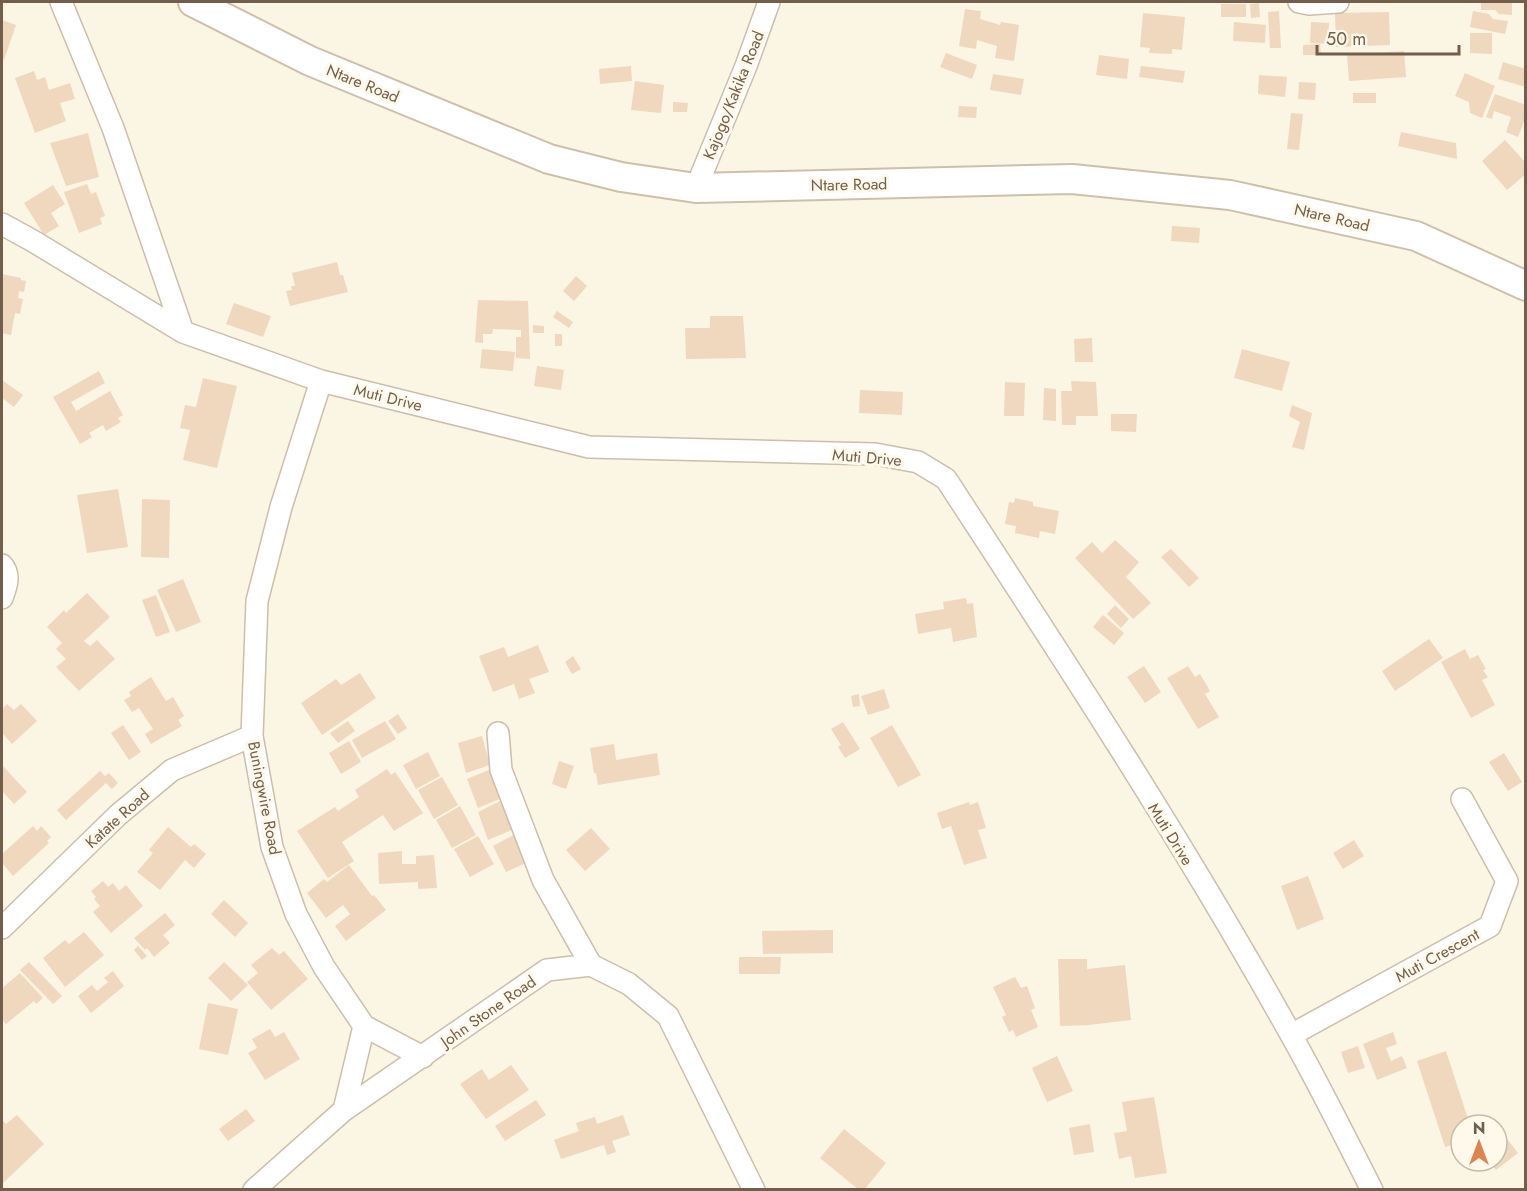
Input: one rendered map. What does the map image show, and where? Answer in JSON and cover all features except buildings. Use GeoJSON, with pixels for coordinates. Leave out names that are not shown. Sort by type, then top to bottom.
{"type":"FeatureCollection","features":[{"type":"Feature","properties":{"kind":"main road","name":"Ntare Road"},"geometry":{"type":"LineString","coordinates":[[193,2],[310,61],[549,159],[621,177],[696,188],[1072,179],[1230,195],[1416,236],[1526,286]]}},
{"type":"Feature","properties":{"kind":"street"},"geometry":{"type":"LineString","coordinates":[[61,2],[113,128],[183,332]]}},
{"type":"Feature","properties":{"kind":"street","name":"Kajogo/Kakika Road"},"geometry":{"type":"LineString","coordinates":[[696,188],[746,66],[769,2]]}},
{"type":"Feature","properties":{"kind":"street"},"geometry":{"type":"LineString","coordinates":[[1299,2],[1309,4],[1338,2]]}},
{"type":"Feature","properties":{"kind":"street","name":"Muti Drive"},"geometry":{"type":"LineString","coordinates":[[2,224],[183,332],[321,381],[589,447],[875,454],[918,462],[946,479],[1068,666],[1227,925],[1291,1035],[1372,1190]]}},
{"type":"Feature","properties":{"kind":"street","name":"Buningwire Road"},"geometry":{"type":"LineString","coordinates":[[321,381],[281,507],[257,601],[252,736],[272,847],[296,914],[324,967],[364,1026],[423,1057]]}},
{"type":"Feature","properties":{"kind":"street"},"geometry":{"type":"LineString","coordinates":[[2,565],[7,574],[7,585],[2,598]]}},
{"type":"Feature","properties":{"kind":"street"},"geometry":{"type":"LineString","coordinates":[[498,734],[501,770],[543,880],[591,965],[629,984],[668,1016],[754,1190]]}},
{"type":"Feature","properties":{"kind":"street","name":"Katate Road"},"geometry":{"type":"LineString","coordinates":[[2,928],[118,815],[172,770],[252,736]]}},
{"type":"Feature","properties":{"kind":"street","name":"Muti Crescent"},"geometry":{"type":"LineString","coordinates":[[1291,1035],[1490,926],[1507,880],[1462,800]]}},
{"type":"Feature","properties":{"kind":"street","name":"John Stone Road"},"geometry":{"type":"LineString","coordinates":[[254,1190],[344,1110],[547,970],[591,965]]}},
{"type":"Feature","properties":{"kind":"street"},"geometry":{"type":"LineString","coordinates":[[344,1110],[364,1026]]}}]}
